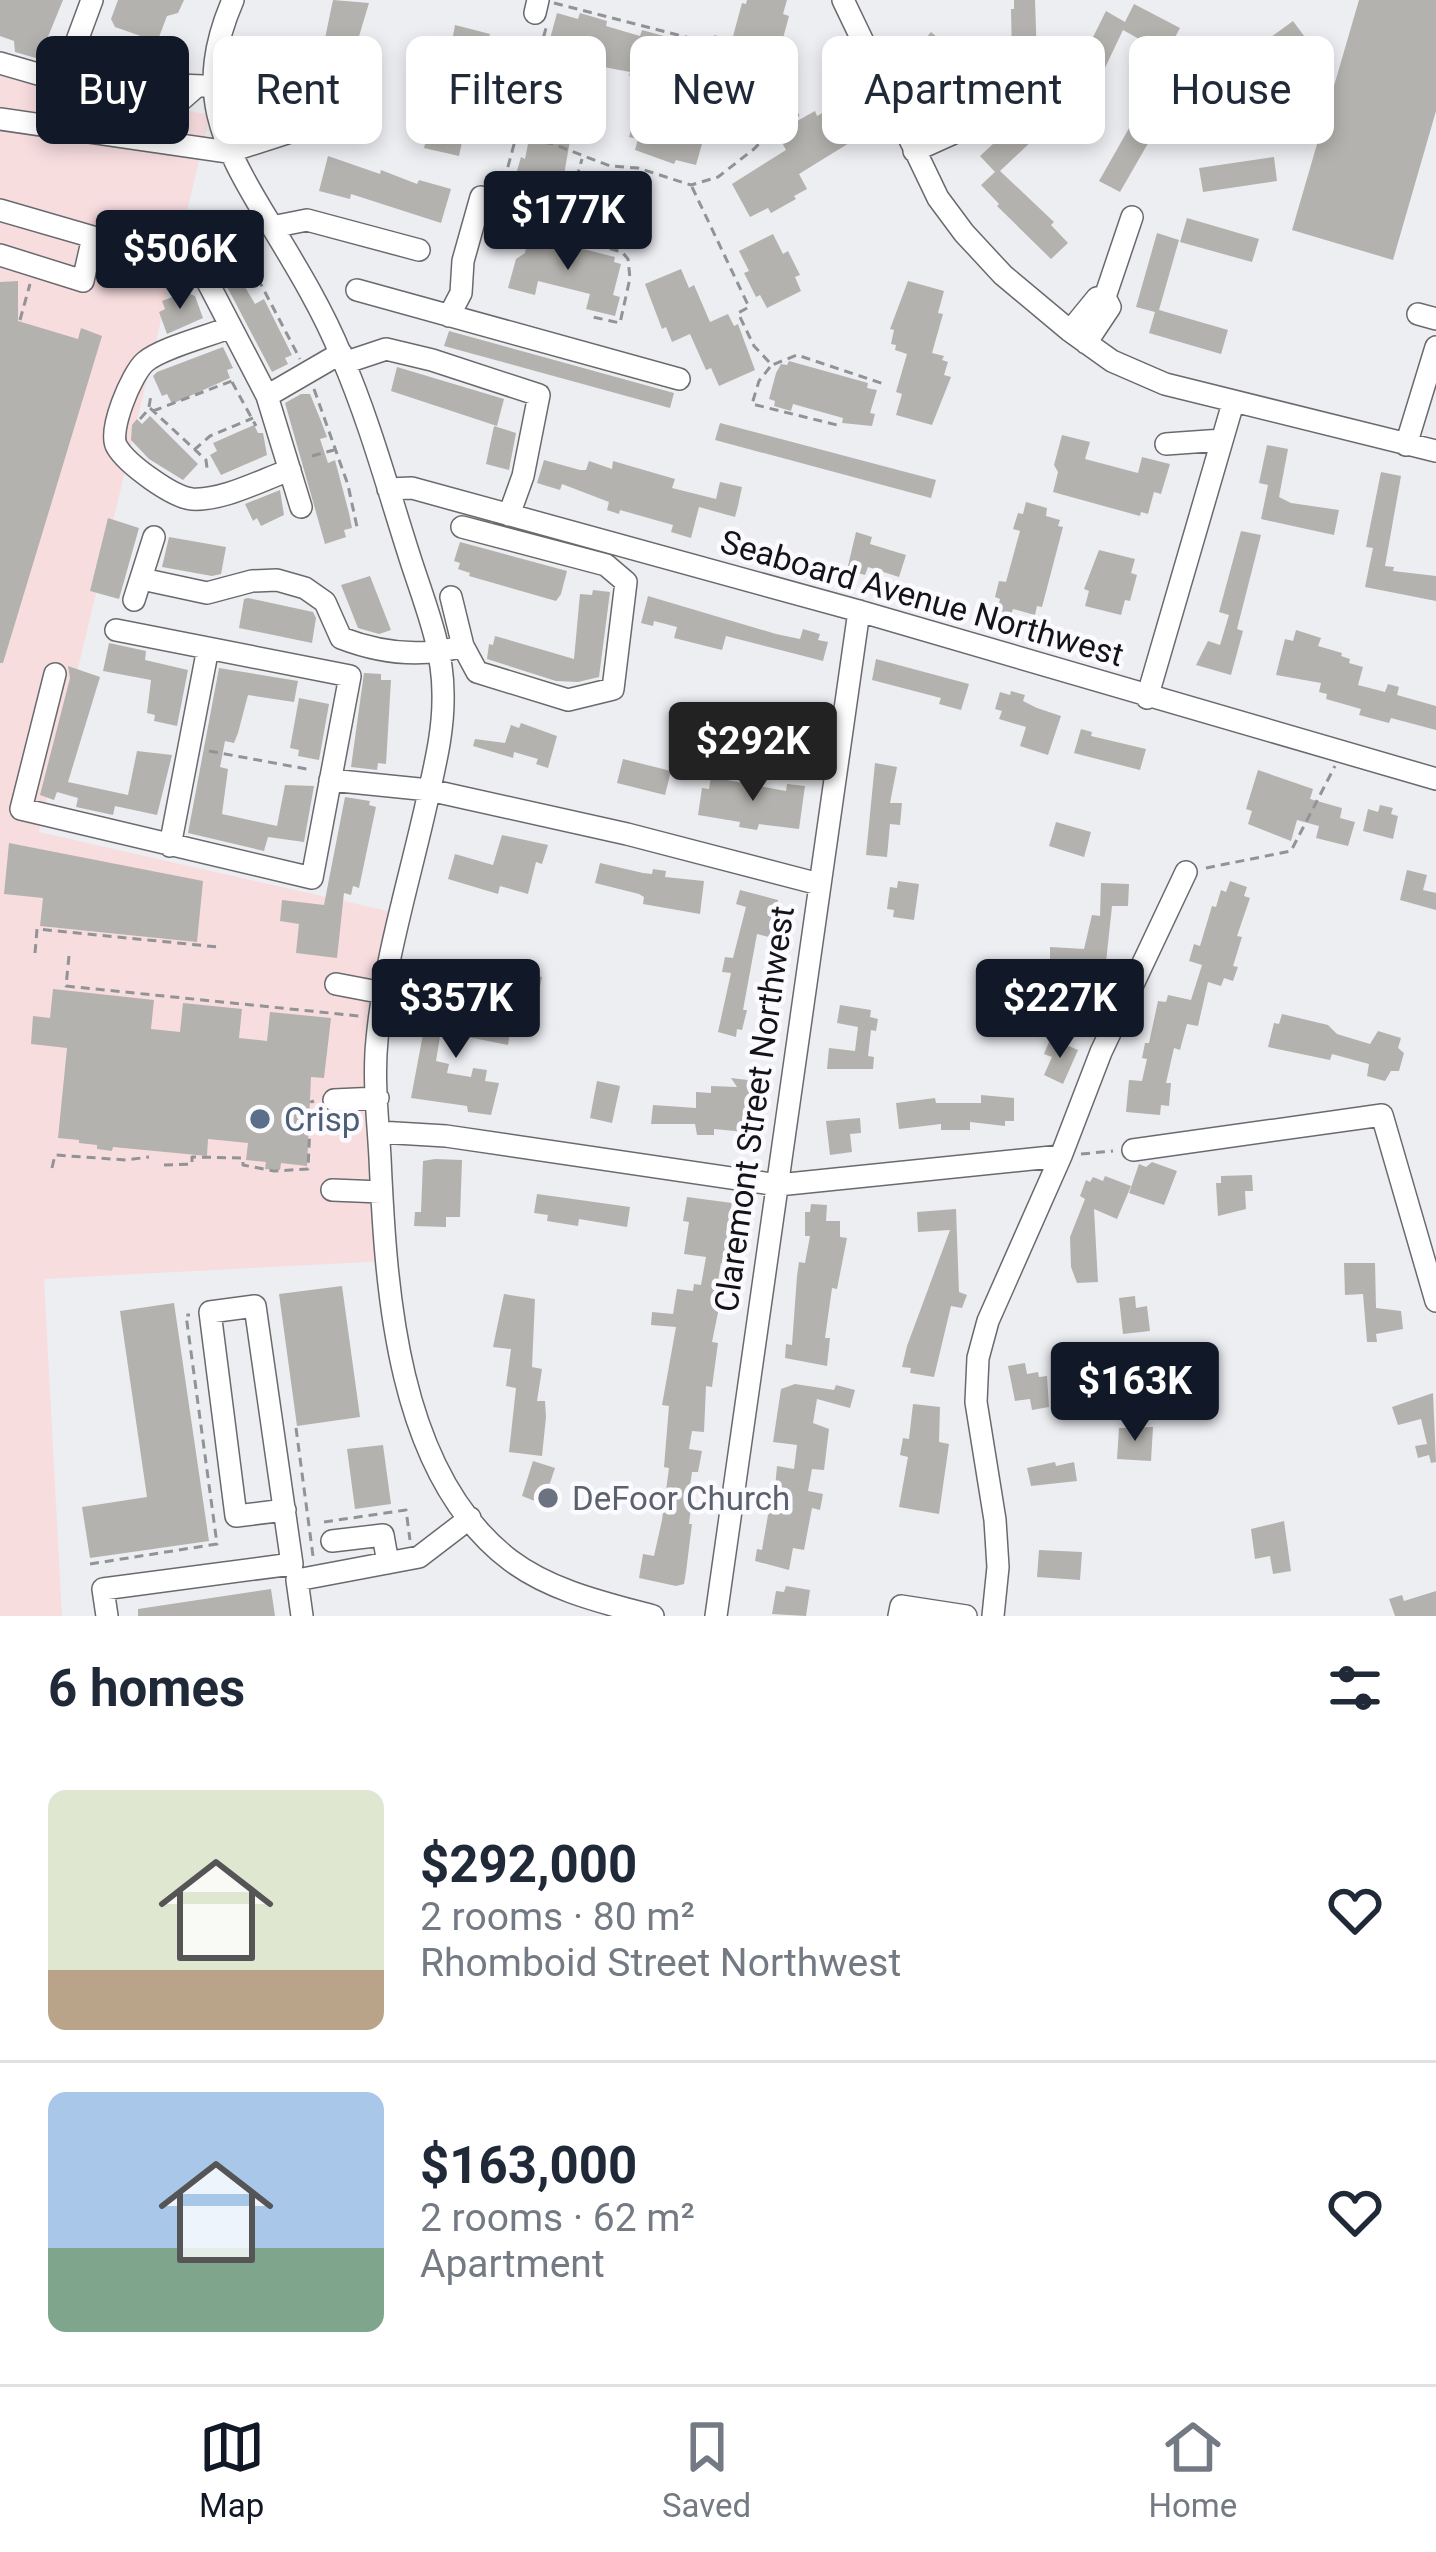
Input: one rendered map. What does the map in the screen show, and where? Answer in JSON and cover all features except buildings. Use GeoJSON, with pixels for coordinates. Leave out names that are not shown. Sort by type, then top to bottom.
{"type":"FeatureCollection","features":[{"type":"Feature","properties":{"kind":"street"},"geometry":{"type":"LineString","coordinates":[[79,36],[92,0]]}},
{"type":"Feature","properties":{"kind":"street"},"geometry":{"type":"LineString","coordinates":[[233,0],[205,86],[228,152],[342,358],[439,653],[443,718],[376,1043],[392,1321],[406,1386],[432,1454],[470,1518],[512,1562],[581,1607],[653,1616]]}},
{"type":"Feature","properties":{"kind":"street"},"geometry":{"type":"LineString","coordinates":[[847,1],[938,198],[964,233],[1030,300],[1078,337],[1138,374],[1233,403],[1436,451]]}},
{"type":"Feature","properties":{"kind":"street"},"geometry":{"type":"LineString","coordinates":[[0,63],[36,73]]}},
{"type":"Feature","properties":{"kind":"street"},"geometry":{"type":"LineString","coordinates":[[189,79],[205,86]]}},
{"type":"Feature","properties":{"kind":"street"},"geometry":{"type":"LineString","coordinates":[[0,119],[228,152],[253,144]]}},
{"type":"Feature","properties":{"kind":"street"},"geometry":{"type":"LineString","coordinates":[[914,152],[931,144]]}},
{"type":"Feature","properties":{"kind":"street"},"geometry":{"type":"LineString","coordinates":[[449,316],[461,293],[463,261],[490,198]]}},
{"type":"Feature","properties":{"kind":"street"},"geometry":{"type":"LineString","coordinates":[[0,210],[93,237],[83,281],[0,255]]}},
{"type":"Feature","properties":{"kind":"street"},"geometry":{"type":"LineString","coordinates":[[1078,337],[1096,298],[1105,297],[1132,217]]}},
{"type":"Feature","properties":{"kind":"street"},"geometry":{"type":"LineString","coordinates":[[272,226],[307,220],[419,250]]}},
{"type":"Feature","properties":{"kind":"street"},"geometry":{"type":"LineString","coordinates":[[194,254],[231,327],[240,379],[264,413],[301,507]]}},
{"type":"Feature","properties":{"kind":"street"},"geometry":{"type":"LineString","coordinates":[[358,290],[679,379]]}},
{"type":"Feature","properties":{"kind":"street"},"geometry":{"type":"LineString","coordinates":[[231,327],[149,358],[136,373],[122,407],[114,434],[116,446],[156,484],[194,500],[290,470]]}},
{"type":"Feature","properties":{"kind":"street"},"geometry":{"type":"LineString","coordinates":[[1406,445],[1436,346]]}},
{"type":"Feature","properties":{"kind":"street"},"geometry":{"type":"LineString","coordinates":[[264,413],[307,373],[342,358],[386,349],[539,395],[541,404],[509,515]]}},
{"type":"Feature","properties":{"kind":"street"},"geometry":{"type":"LineString","coordinates":[[1147,698],[1233,403]]}},
{"type":"Feature","properties":{"kind":"street"},"geometry":{"type":"LineString","coordinates":[[1214,469],[1166,444],[1222,440]]}},
{"type":"Feature","properties":{"kind":"street","name":"Seaboard Avenue Northwest"},"geometry":{"type":"LineString","coordinates":[[388,489],[412,488],[509,515],[599,551],[859,611],[1436,779]]}},
{"type":"Feature","properties":{"kind":"street"},"geometry":{"type":"LineString","coordinates":[[451,597],[463,646],[477,672],[568,700],[614,689],[626,582],[606,565],[599,551],[462,526]]}},
{"type":"Feature","properties":{"kind":"street"},"geometry":{"type":"LineString","coordinates":[[154,537],[138,589],[207,593],[238,583],[277,580],[305,588],[325,602],[341,638],[369,649],[439,653],[463,646]]}},
{"type":"Feature","properties":{"kind":"street","name":"Claremont Street Northwest"},"geometry":{"type":"LineString","coordinates":[[716,1616],[859,611]]}},
{"type":"Feature","properties":{"kind":"street"},"geometry":{"type":"LineString","coordinates":[[55,674],[21,809],[312,878],[350,676],[116,630]]}},
{"type":"Feature","properties":{"kind":"street"},"geometry":{"type":"LineString","coordinates":[[170,846],[208,648]]}},
{"type":"Feature","properties":{"kind":"street"},"geometry":{"type":"LineString","coordinates":[[331,776],[429,790],[819,884]]}},
{"type":"Feature","properties":{"kind":"street"},"geometry":{"type":"LineString","coordinates":[[993,1616],[997,1543],[976,1402],[977,1358],[1128,990],[1186,872]]}},
{"type":"Feature","properties":{"kind":"street"},"geometry":{"type":"LineString","coordinates":[[336,984],[385,994],[508,1006]]}},
{"type":"Feature","properties":{"kind":"street"},"geometry":{"type":"LineString","coordinates":[[334,1100],[378,1097]]}},
{"type":"Feature","properties":{"kind":"street"},"geometry":{"type":"LineString","coordinates":[[1133,1150],[1382,1115],[1436,1301]]}},
{"type":"Feature","properties":{"kind":"street"},"geometry":{"type":"LineString","coordinates":[[379,1132],[446,1136],[778,1185],[1061,1156]]}},
{"type":"Feature","properties":{"kind":"street"},"geometry":{"type":"LineString","coordinates":[[332,1190],[381,1192]]}},
{"type":"Feature","properties":{"kind":"street"},"geometry":{"type":"LineString","coordinates":[[285,1510],[236,1516],[210,1312],[255,1306],[302,1616]]}},
{"type":"Feature","properties":{"kind":"street"},"geometry":{"type":"LineString","coordinates":[[107,1616],[103,1589],[388,1563],[419,1557],[470,1518]]}},
{"type":"Feature","properties":{"kind":"street"},"geometry":{"type":"LineString","coordinates":[[332,1541],[392,1533],[388,1563]]}},
{"type":"Feature","properties":{"kind":"street"},"geometry":{"type":"LineString","coordinates":[[899,1616],[901,1606],[966,1616]]}},
{"type":"Feature","properties":{"kind":"path"},"geometry":{"type":"LineString","coordinates":[[543,10],[676,36]]}},
{"type":"Feature","properties":{"kind":"path"},"geometry":{"type":"LineString","coordinates":[[553,144],[582,157],[691,185],[718,177],[781,120],[799,115]]}},
{"type":"Feature","properties":{"kind":"path"},"geometry":{"type":"LineString","coordinates":[[490,198],[513,144]]}},
{"type":"Feature","properties":{"kind":"path"},"geometry":{"type":"LineString","coordinates":[[560,236],[582,157]]}},
{"type":"Feature","properties":{"kind":"path"},"geometry":{"type":"LineString","coordinates":[[656,173],[658,164]]}},
{"type":"Feature","properties":{"kind":"path"},"geometry":{"type":"LineString","coordinates":[[691,185],[749,307],[738,313],[754,346],[772,365]]}},
{"type":"Feature","properties":{"kind":"path"},"geometry":{"type":"LineString","coordinates":[[223,212],[307,373],[336,449],[357,527]]}},
{"type":"Feature","properties":{"kind":"path"},"geometry":{"type":"LineString","coordinates":[[494,218],[622,252],[628,259],[630,278],[620,323],[592,317],[592,313]]}},
{"type":"Feature","properties":{"kind":"path"},"geometry":{"type":"LineString","coordinates":[[15,279],[30,284],[20,320]]}},
{"type":"Feature","properties":{"kind":"path"},"geometry":{"type":"LineString","coordinates":[[837,425],[752,404],[759,382],[772,365],[797,355],[884,384]]}},
{"type":"Feature","properties":{"kind":"path"},"geometry":{"type":"LineString","coordinates":[[194,450],[210,436],[264,413],[229,371]]}},
{"type":"Feature","properties":{"kind":"path"},"geometry":{"type":"LineString","coordinates":[[140,419],[152,410],[240,379]]}},
{"type":"Feature","properties":{"kind":"path"},"geometry":{"type":"LineString","coordinates":[[151,395],[147,404],[207,468]]}},
{"type":"Feature","properties":{"kind":"path"},"geometry":{"type":"LineString","coordinates":[[312,456],[336,449]]}},
{"type":"Feature","properties":{"kind":"path"},"geometry":{"type":"LineString","coordinates":[[190,747],[331,776]]}},
{"type":"Feature","properties":{"kind":"path"},"geometry":{"type":"LineString","coordinates":[[1186,872],[1291,851],[1341,753]]}},
{"type":"Feature","properties":{"kind":"path"},"geometry":{"type":"LineString","coordinates":[[35,953],[38,929],[218,947]]}},
{"type":"Feature","properties":{"kind":"path"},"geometry":{"type":"LineString","coordinates":[[69,956],[66,986],[366,1017]]}},
{"type":"Feature","properties":{"kind":"path"},"geometry":{"type":"LineString","coordinates":[[164,1165],[192,1164],[192,1157],[242,1158],[243,1165],[274,1171],[308,1169],[310,1102],[334,1100]]}},
{"type":"Feature","properties":{"kind":"path"},"geometry":{"type":"LineString","coordinates":[[1061,1156],[1133,1150]]}},
{"type":"Feature","properties":{"kind":"path"},"geometry":{"type":"LineString","coordinates":[[52,1168],[55,1155],[149,1157]]}},
{"type":"Feature","properties":{"kind":"path"},"geometry":{"type":"LineString","coordinates":[[90,1564],[217,1544],[186,1315]]}},
{"type":"Feature","properties":{"kind":"path"},"geometry":{"type":"LineString","coordinates":[[296,1428],[316,1564]]}},
{"type":"Feature","properties":{"kind":"path"},"geometry":{"type":"LineString","coordinates":[[185,1550],[188,1563]]}},
{"type":"Feature","properties":{"kind":"shaded area"},"geometry":{"type":"Polygon","coordinates":[[[0,73],[36,80],[36,144],[189,144],[189,111],[210,115],[39,832],[401,914],[376,1043],[386,1261],[44,1279],[62,1616],[0,1616],[0,73]]]}},
{"type":"Feature","properties":{"kind":"place","name":"Crisp"},"geometry":{"type":"Point","coordinates":[260,1119]}},
{"type":"Feature","properties":{"kind":"place","name":"DeFoor Church"},"geometry":{"type":"Point","coordinates":[548,1498]}}]}
